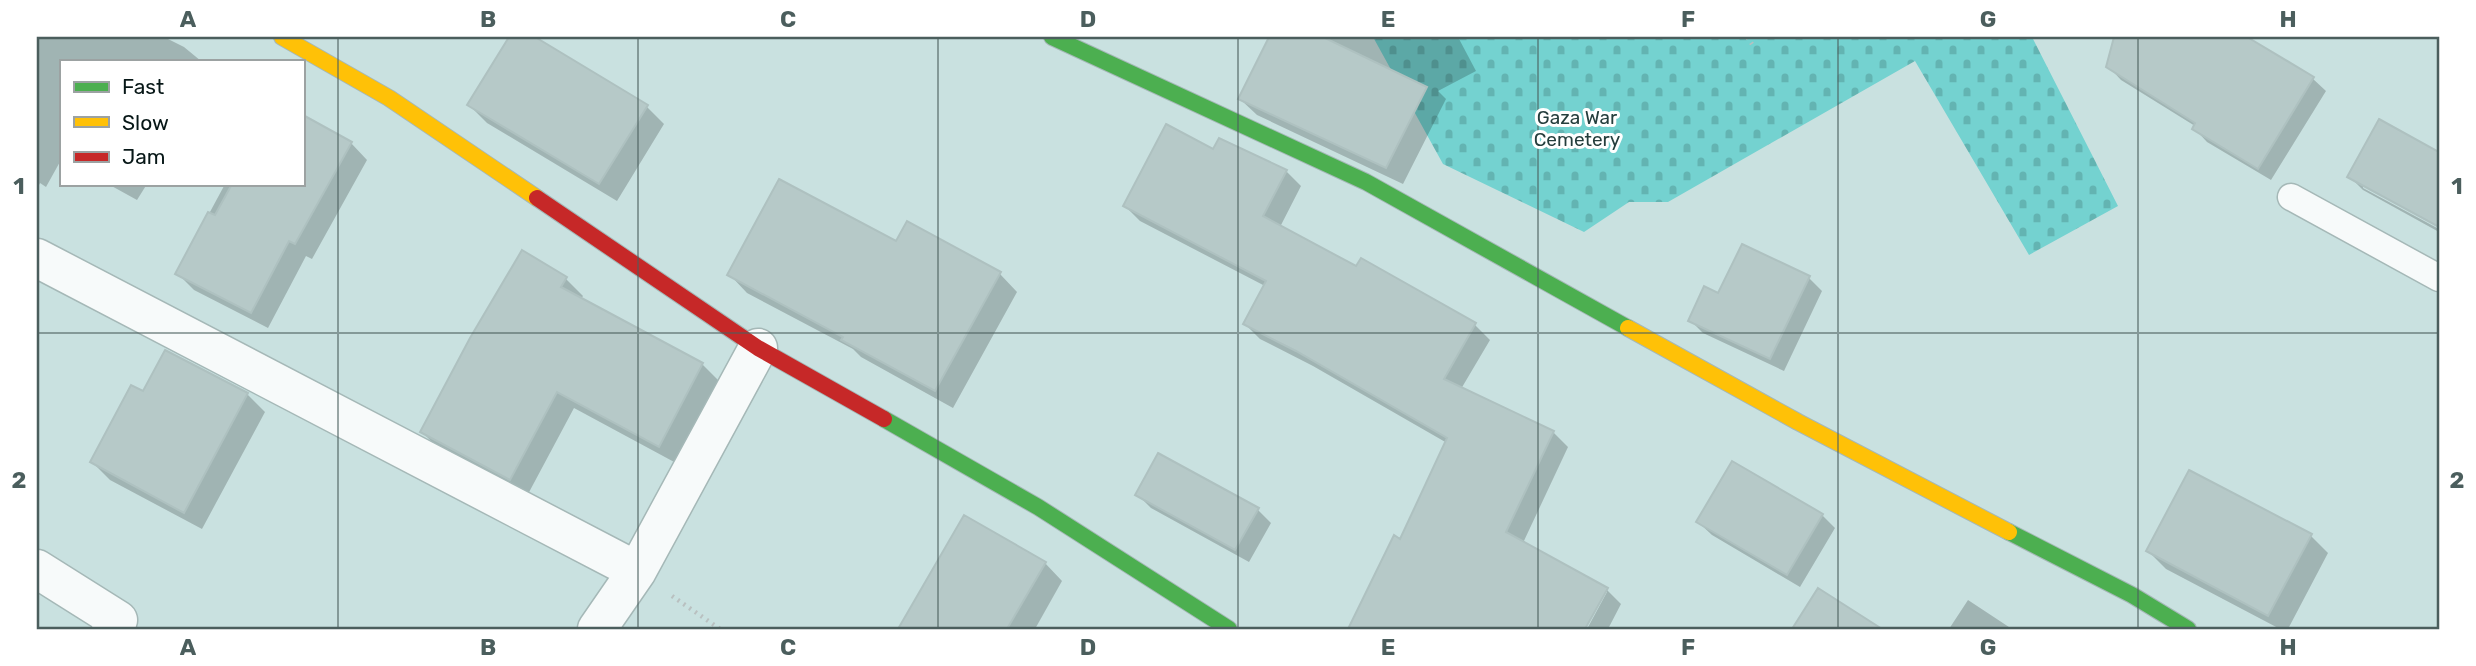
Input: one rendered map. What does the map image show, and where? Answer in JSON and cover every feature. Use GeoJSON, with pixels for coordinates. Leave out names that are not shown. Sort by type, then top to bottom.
{"type":"FeatureCollection","features":[{"type":"Feature","properties":{"kind":"street"},"geometry":{"type":"LineString","coordinates":[[282,37],[389,99],[758,348],[1038,507],[1229,629]]}},
{"type":"Feature","properties":{"kind":"street"},"geometry":{"type":"LineString","coordinates":[[1052,37],[1366,181],[1798,422],[2132,595],[2188,629]]}},
{"type":"Feature","properties":{"kind":"street"},"geometry":{"type":"LineString","coordinates":[[37,258],[637,571]]}},
{"type":"Feature","properties":{"kind":"street"},"geometry":{"type":"LineString","coordinates":[[597,629],[637,571],[758,348]]}},
{"type":"Feature","properties":{"kind":"street"},"geometry":{"type":"LineString","coordinates":[[37,569],[118,620],[111,629]]}},
{"type":"Feature","properties":{"kind":"lane"},"geometry":{"type":"LineString","coordinates":[[2291,197],[2439,278]]}},
{"type":"Feature","properties":{"kind":"path"},"geometry":{"type":"LineString","coordinates":[[1747,37],[1752,44]]}},
{"type":"Feature","properties":{"kind":"path"},"geometry":{"type":"LineString","coordinates":[[637,571],[720,629]]}},
{"type":"Feature","properties":{"kind":"green space","name":"Gaza War Cemetery"},"geometry":{"type":"Polygon","coordinates":[[[1373,37],[2032,37],[2118,206],[2029,255],[1915,61],[1668,202],[1629,202],[1584,232],[1443,164],[1373,37]]]}},
{"type":"Feature","properties":{"kind":"building"},"geometry":{"type":"Polygon","coordinates":[[[509,37],[535,37],[648,105],[599,184],[467,105],[509,37]]]}},
{"type":"Feature","properties":{"kind":"building"},"geometry":{"type":"Polygon","coordinates":[[[1269,37],[1323,37],[1427,87],[1386,168],[1238,99],[1269,37]]]}},
{"type":"Feature","properties":{"kind":"building"},"geometry":{"type":"Polygon","coordinates":[[[2114,37],[2247,37],[2314,77],[2258,169],[2192,129],[2195,123],[2106,67],[2114,37]]]}},
{"type":"Feature","properties":{"kind":"building"},"geometry":{"type":"Polygon","coordinates":[[[304,116],[352,142],[295,244],[289,241],[251,313],[175,274],[208,212],[215,215],[231,186],[304,186],[304,116]]]}},
{"type":"Feature","properties":{"kind":"building"},"geometry":{"type":"Polygon","coordinates":[[[2379,119],[2439,152],[2439,227],[2347,177],[2379,119]]]}},
{"type":"Feature","properties":{"kind":"building"},"geometry":{"type":"Polygon","coordinates":[[[1166,124],[1213,149],[1219,138],[1287,170],[1263,216],[1356,266],[1361,258],[1476,323],[1444,379],[1554,431],[1506,532],[1608,588],[1585,629],[1348,629],[1394,535],[1400,539],[1447,438],[1296,351],[1243,324],[1266,281],[1123,206],[1166,124]]]}},
{"type":"Feature","properties":{"kind":"building"},"geometry":{"type":"Polygon","coordinates":[[[779,179],[896,241],[907,221],[1001,272],[935,391],[841,340],[843,337],[727,275],[779,179]]]}},
{"type":"Feature","properties":{"kind":"building"},"geometry":{"type":"Polygon","coordinates":[[[1742,244],[1810,276],[1770,359],[1688,321],[1704,286],[1718,293],[1742,244]]]}},
{"type":"Feature","properties":{"kind":"building"},"geometry":{"type":"Polygon","coordinates":[[[522,250],[567,277],[561,287],[703,363],[659,447],[557,392],[510,480],[420,432],[470,338],[522,250]]]}},
{"type":"Feature","properties":{"kind":"building"},"geometry":{"type":"Polygon","coordinates":[[[165,350],[248,393],[184,513],[90,462],[131,385],[143,391],[165,350]]]}},
{"type":"Feature","properties":{"kind":"building"},"geometry":{"type":"Polygon","coordinates":[[[1158,453],[1259,508],[1235,550],[1135,495],[1158,453]]]}},
{"type":"Feature","properties":{"kind":"building"},"geometry":{"type":"Polygon","coordinates":[[[1732,461],[1823,514],[1787,575],[1696,522],[1732,461]]]}},
{"type":"Feature","properties":{"kind":"building"},"geometry":{"type":"Polygon","coordinates":[[[2189,470],[2312,534],[2268,616],[2146,551],[2189,470]]]}},
{"type":"Feature","properties":{"kind":"building"},"geometry":{"type":"Polygon","coordinates":[[[964,515],[1046,562],[1007,629],[898,629],[964,515]]]}},
{"type":"Feature","properties":{"kind":"building"},"geometry":{"type":"Polygon","coordinates":[[[1818,588],[1882,629],[1792,629],[1818,588]]]}},
{"type":"Feature","properties":{"kind":"traffic: fast"},"geometry":{"type":"LineString","coordinates":[[1052,37],[1366,182],[1628,328]]}},
{"type":"Feature","properties":{"kind":"traffic: fast"},"geometry":{"type":"LineString","coordinates":[[884,419],[1038,507],[1229,629]]}},
{"type":"Feature","properties":{"kind":"traffic: fast"},"geometry":{"type":"LineString","coordinates":[[2009,532],[2132,595],[2188,629]]}},
{"type":"Feature","properties":{"kind":"traffic: slow"},"geometry":{"type":"LineString","coordinates":[[282,37],[389,98],[537,198]]}},
{"type":"Feature","properties":{"kind":"traffic: slow"},"geometry":{"type":"LineString","coordinates":[[1628,328],[1798,422],[2009,532]]}},
{"type":"Feature","properties":{"kind":"traffic: jam"},"geometry":{"type":"LineString","coordinates":[[537,198],[758,348],[884,419]]}}]}
